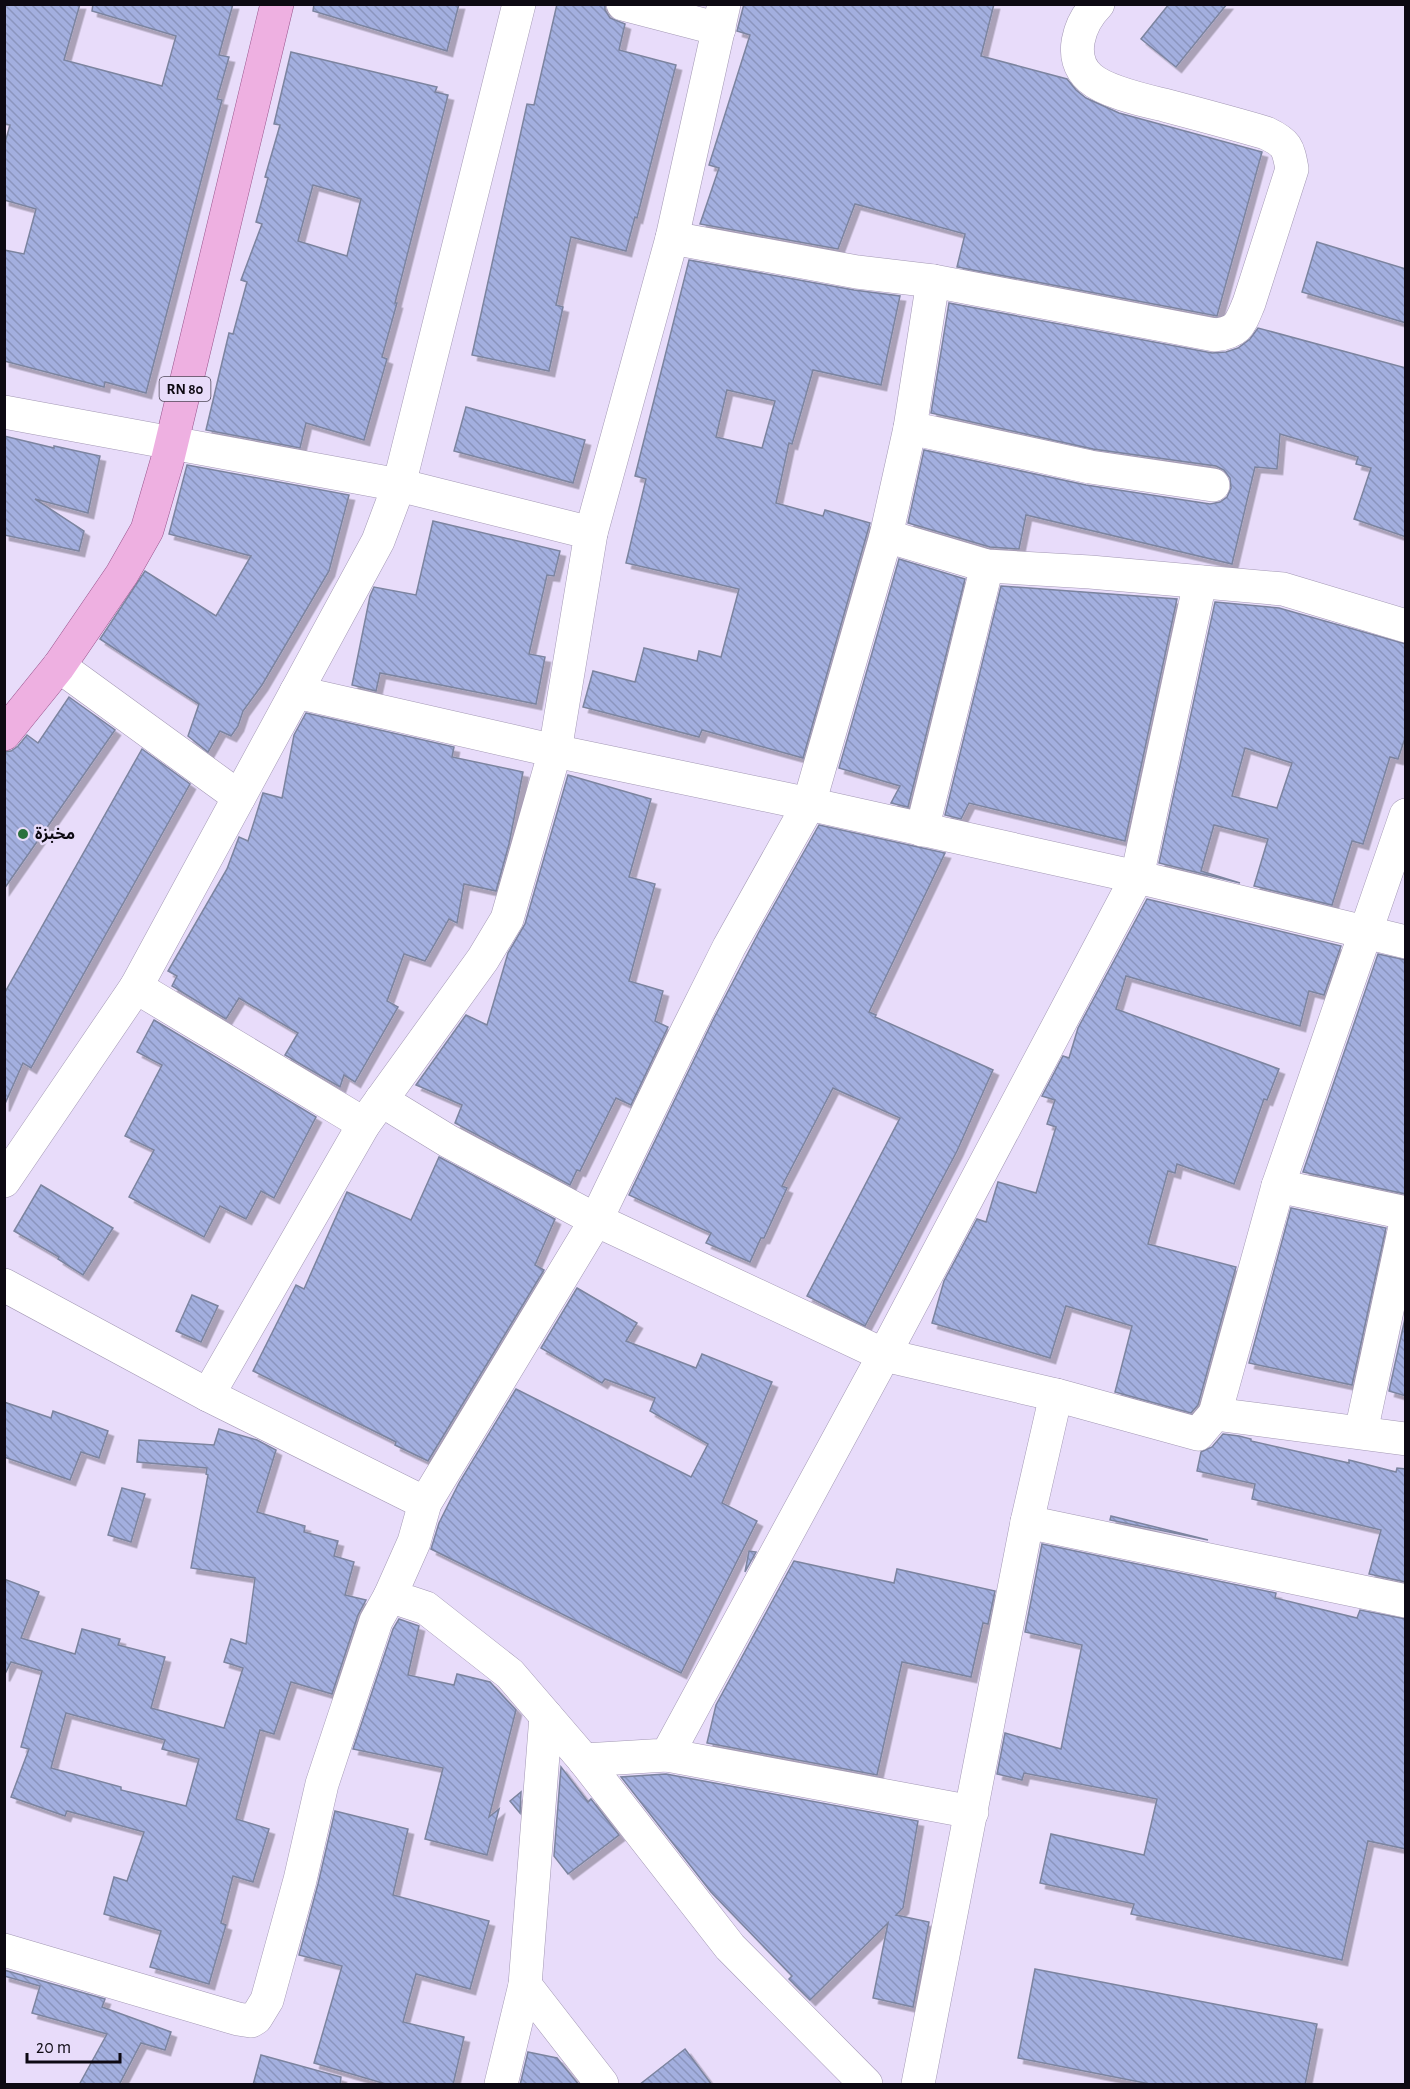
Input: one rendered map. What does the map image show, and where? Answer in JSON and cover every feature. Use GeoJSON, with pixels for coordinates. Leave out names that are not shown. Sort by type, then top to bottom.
{"type":"FeatureCollection","features":[{"type":"Feature","properties":{"kind":"main road","name":"RN 80"},"geometry":{"type":"LineString","coordinates":[[4,734],[59,666],[122,574],[147,530],[172,442],[277,4]]}},
{"type":"Feature","properties":{"kind":"street"},"geometry":{"type":"LineString","coordinates":[[4,1181],[136,987],[378,541],[399,485],[519,4]]}},
{"type":"Feature","properties":{"kind":"street"},"geometry":{"type":"LineString","coordinates":[[208,1395],[372,1112],[483,959],[507,919],[555,751],[591,533],[672,238],[721,17],[623,4]]}},
{"type":"Feature","properties":{"kind":"street"},"geometry":{"type":"LineString","coordinates":[[672,238],[857,272],[933,281],[1215,335],[1235,330],[1242,320],[1292,168],[1288,149],[1282,140],[1266,133],[1122,94],[1091,79],[1079,64],[1077,44],[1082,29],[1098,4]]}},
{"type":"Feature","properties":{"kind":"street"},"geometry":{"type":"LineString","coordinates":[[4,1950],[238,2019],[256,2018],[267,2000],[300,1880],[322,1784],[376,1622],[414,1542],[425,1503],[596,1220],[714,978],[809,804],[886,536],[910,428],[933,281]]}},
{"type":"Feature","properties":{"kind":"street"},"geometry":{"type":"LineString","coordinates":[[4,412],[399,485],[591,533]]}},
{"type":"Feature","properties":{"kind":"street"},"geometry":{"type":"LineString","coordinates":[[910,428],[1090,467],[1214,485]]}},
{"type":"Feature","properties":{"kind":"street"},"geometry":{"type":"LineString","coordinates":[[886,536],[987,566],[1090,572],[1283,589],[1406,626]]}},
{"type":"Feature","properties":{"kind":"street"},"geometry":{"type":"LineString","coordinates":[[922,830],[987,566]]}},
{"type":"Feature","properties":{"kind":"street"},"geometry":{"type":"LineString","coordinates":[[667,1755],[884,1355],[1137,878],[1200,582]]}},
{"type":"Feature","properties":{"kind":"street"},"geometry":{"type":"LineString","coordinates":[[59,666],[239,797]]}},
{"type":"Feature","properties":{"kind":"street"},"geometry":{"type":"LineString","coordinates":[[296,692],[555,751],[809,804],[1406,942]]}},
{"type":"Feature","properties":{"kind":"street"},"geometry":{"type":"LineString","coordinates":[[136,987],[372,1112],[448,1141],[596,1220],[884,1355],[1056,1395],[1198,1434],[1215,1414],[1278,1186],[1406,815]]}},
{"type":"Feature","properties":{"kind":"street"},"geometry":{"type":"LineString","coordinates":[[1278,1186],[1406,1213]]}},
{"type":"Feature","properties":{"kind":"street"},"geometry":{"type":"LineString","coordinates":[[1361,1432],[1406,1222]]}},
{"type":"Feature","properties":{"kind":"street"},"geometry":{"type":"LineString","coordinates":[[4,1285],[208,1395],[425,1503]]}},
{"type":"Feature","properties":{"kind":"street"},"geometry":{"type":"LineString","coordinates":[[918,2085],[1027,1522],[1056,1395]]}},
{"type":"Feature","properties":{"kind":"street"},"geometry":{"type":"LineString","coordinates":[[1215,1414],[1406,1439]]}},
{"type":"Feature","properties":{"kind":"street"},"geometry":{"type":"LineString","coordinates":[[1027,1522],[1406,1601]]}},
{"type":"Feature","properties":{"kind":"street"},"geometry":{"type":"LineString","coordinates":[[390,1596],[426,1608],[510,1674],[584,1760],[730,1947],[866,2085]]}},
{"type":"Feature","properties":{"kind":"street"},"geometry":{"type":"LineString","coordinates":[[501,2085],[525,1985],[546,1716]]}},
{"type":"Feature","properties":{"kind":"street"},"geometry":{"type":"LineString","coordinates":[[584,1760],[667,1755],[972,1812]]}},
{"type":"Feature","properties":{"kind":"street"},"geometry":{"type":"LineString","coordinates":[[525,1985],[602,2085]]}},
{"type":"Feature","properties":{"kind":"building"},"geometry":{"type":"Polygon","coordinates":[[[4,4],[80,4],[64,60],[162,86],[176,36],[92,11],[93,4],[233,4],[219,55],[229,57],[217,99],[222,100],[146,393],[105,382],[104,387],[4,361],[4,250],[24,254],[36,209],[4,200],[4,146],[10,125],[4,124],[4,4]]]}},
{"type":"Feature","properties":{"kind":"building"},"geometry":{"type":"Polygon","coordinates":[[[314,4],[459,4],[447,51],[313,11],[314,4]]]}},
{"type":"Feature","properties":{"kind":"building"},"geometry":{"type":"Polygon","coordinates":[[[557,4],[605,4],[605,10],[610,18],[625,24],[619,50],[676,65],[637,218],[635,217],[626,251],[571,237],[556,305],[563,307],[549,371],[472,355],[527,104],[534,105],[557,4]]]}},
{"type":"Feature","properties":{"kind":"building"},"geometry":{"type":"Polygon","coordinates":[[[744,4],[994,4],[981,56],[1067,79],[1086,98],[1119,113],[1262,152],[1217,316],[957,267],[965,234],[855,204],[838,249],[700,224],[719,168],[709,165],[750,35],[737,31],[744,4]]]}},
{"type":"Feature","properties":{"kind":"building"},"geometry":{"type":"Polygon","coordinates":[[[1169,4],[1227,4],[1176,67],[1141,39],[1169,4]]]}},
{"type":"Feature","properties":{"kind":"building"},"geometry":{"type":"Polygon","coordinates":[[[291,52],[437,87],[435,92],[448,95],[382,357],[387,359],[364,440],[306,423],[300,448],[206,430],[229,333],[233,334],[247,282],[241,280],[262,224],[256,222],[268,178],[265,177],[280,125],[274,124],[291,52]],[[313,185],[298,241],[347,256],[361,199],[313,185]]]}},
{"type":"Feature","properties":{"kind":"building"},"geometry":{"type":"Polygon","coordinates":[[[1317,242],[1406,269],[1406,323],[1302,292],[1317,242]]]}},
{"type":"Feature","properties":{"kind":"building"},"geometry":{"type":"Polygon","coordinates":[[[689,260],[854,290],[900,296],[881,385],[813,370],[792,444],[789,443],[776,503],[823,516],[825,510],[870,523],[803,758],[702,730],[699,737],[583,707],[593,671],[635,682],[644,648],[697,661],[699,651],[721,657],[739,589],[626,563],[646,479],[635,476],[689,260]],[[727,390],[716,437],[762,448],[775,401],[727,390]]]}},
{"type":"Feature","properties":{"kind":"building"},"geometry":{"type":"Polygon","coordinates":[[[949,303],[1212,353],[1238,348],[1250,339],[1258,328],[1406,368],[1406,537],[1354,519],[1371,468],[1356,464],[1358,457],[1280,434],[1277,469],[1255,467],[1232,564],[1026,515],[1019,549],[990,547],[908,523],[924,450],[1086,485],[1210,504],[1220,502],[1227,497],[1231,488],[1230,478],[1224,470],[1216,466],[1093,449],[931,413],[949,303]]]}},
{"type":"Feature","properties":{"kind":"building"},"geometry":{"type":"Polygon","coordinates":[[[466,407],[585,440],[573,483],[454,451],[466,407]]]}},
{"type":"Feature","properties":{"kind":"building"},"geometry":{"type":"Polygon","coordinates":[[[4,436],[100,456],[88,513],[35,499],[84,531],[79,551],[4,535],[4,436]]]}},
{"type":"Feature","properties":{"kind":"building"},"geometry":{"type":"Polygon","coordinates":[[[187,465],[349,495],[329,571],[262,685],[243,711],[238,726],[231,736],[220,731],[208,752],[188,736],[199,704],[100,639],[145,571],[216,616],[251,556],[169,534],[187,465]]]}},
{"type":"Feature","properties":{"kind":"building"},"geometry":{"type":"Polygon","coordinates":[[[433,521],[560,551],[554,576],[547,575],[529,654],[545,657],[536,704],[380,673],[376,691],[352,685],[370,596],[374,587],[416,595],[433,521]]]}},
{"type":"Feature","properties":{"kind":"building"},"geometry":{"type":"Polygon","coordinates":[[[899,559],[965,579],[908,807],[891,803],[900,786],[839,768],[899,559]]]}},
{"type":"Feature","properties":{"kind":"building"},"geometry":{"type":"Polygon","coordinates":[[[1001,586],[1177,599],[1125,841],[969,803],[961,819],[945,815],[1001,586]]]}},
{"type":"Feature","properties":{"kind":"building"},"geometry":{"type":"Polygon","coordinates":[[[1215,602],[1279,608],[1406,644],[1406,735],[1398,759],[1390,757],[1363,844],[1352,841],[1332,905],[1254,886],[1268,839],[1214,825],[1201,871],[1240,883],[1159,863],[1215,602]],[[1245,748],[1232,796],[1277,808],[1292,763],[1245,748]]]}},
{"type":"Feature","properties":{"kind":"building","name":"مخبزة"},"geometry":{"type":"Polygon","coordinates":[[[69,697],[115,730],[4,889],[4,752],[11,751],[18,746],[27,735],[38,743],[69,697]]]}},
{"type":"Feature","properties":{"kind":"building"},"geometry":{"type":"Polygon","coordinates":[[[306,713],[454,747],[452,757],[523,772],[509,844],[496,891],[464,884],[457,923],[449,919],[425,961],[404,954],[387,1001],[398,1007],[355,1082],[344,1075],[340,1087],[285,1055],[298,1033],[239,998],[226,1019],[172,986],[177,976],[168,971],[227,869],[239,837],[248,841],[263,793],[282,798],[294,735],[306,713]]]}},
{"type":"Feature","properties":{"kind":"building"},"geometry":{"type":"Polygon","coordinates":[[[142,749],[190,784],[31,1068],[23,1063],[4,1106],[4,994],[142,749]]]}},
{"type":"Feature","properties":{"kind":"building"},"geometry":{"type":"Polygon","coordinates":[[[568,775],[651,799],[629,877],[655,884],[629,981],[663,991],[655,1021],[668,1027],[631,1105],[616,1098],[580,1171],[577,1170],[570,1185],[455,1123],[462,1105],[416,1085],[466,1015],[487,1025],[508,953],[525,924],[568,775]]]}},
{"type":"Feature","properties":{"kind":"building"},"geometry":{"type":"Polygon","coordinates":[[[819,825],[945,853],[869,1012],[876,1015],[875,1017],[993,1070],[957,1151],[865,1326],[807,1296],[900,1118],[833,1088],[782,1186],[787,1188],[750,1262],[706,1243],[711,1233],[629,1195],[713,1020],[819,825]]]}},
{"type":"Feature","properties":{"kind":"building"},"geometry":{"type":"Polygon","coordinates":[[[1147,899],[1341,946],[1324,995],[1309,991],[1300,1026],[1126,976],[1116,1009],[1279,1069],[1267,1100],[1264,1099],[1234,1184],[1177,1164],[1175,1173],[1168,1171],[1148,1244],[1236,1267],[1198,1405],[1191,1413],[1115,1392],[1132,1326],[1066,1306],[1050,1358],[932,1323],[944,1281],[977,1219],[986,1222],[998,1182],[1036,1193],[1056,1127],[1047,1124],[1055,1100],[1042,1096],[1063,1056],[1069,1058],[1078,1028],[1147,899]]]}},
{"type":"Feature","properties":{"kind":"building"},"geometry":{"type":"Polygon","coordinates":[[[1378,954],[1406,960],[1406,1194],[1303,1172],[1378,954]]]}},
{"type":"Feature","properties":{"kind":"building"},"geometry":{"type":"Polygon","coordinates":[[[154,1020],[316,1117],[274,1198],[261,1191],[246,1219],[220,1206],[204,1237],[129,1197],[154,1150],[125,1136],[162,1065],[137,1052],[154,1020]]]}},
{"type":"Feature","properties":{"kind":"building"},"geometry":{"type":"Polygon","coordinates":[[[439,1157],[555,1219],[535,1265],[544,1270],[428,1461],[395,1445],[396,1442],[253,1371],[296,1285],[304,1289],[347,1192],[411,1220],[439,1157]]]}},
{"type":"Feature","properties":{"kind":"building"},"geometry":{"type":"Polygon","coordinates":[[[41,1185],[113,1228],[83,1275],[58,1259],[59,1257],[14,1231],[41,1185]]]}},
{"type":"Feature","properties":{"kind":"building"},"geometry":{"type":"Polygon","coordinates":[[[1291,1208],[1386,1228],[1352,1385],[1249,1363],[1291,1208]]]}},
{"type":"Feature","properties":{"kind":"building"},"geometry":{"type":"Polygon","coordinates":[[[577,1288],[637,1323],[626,1341],[696,1368],[702,1354],[772,1382],[722,1503],[757,1521],[681,1673],[431,1549],[439,1523],[459,1483],[516,1389],[691,1477],[708,1444],[650,1411],[655,1398],[605,1379],[602,1383],[541,1348],[577,1288]]]}},
{"type":"Feature","properties":{"kind":"building"},"geometry":{"type":"Polygon","coordinates":[[[192,1295],[218,1306],[201,1342],[176,1331],[192,1295]]]}},
{"type":"Feature","properties":{"kind":"building"},"geometry":{"type":"Polygon","coordinates":[[[1406,1314],[1406,1396],[1389,1391],[1406,1314]]]}},
{"type":"Feature","properties":{"kind":"building"},"geometry":{"type":"Polygon","coordinates":[[[4,1402],[51,1418],[53,1411],[108,1431],[99,1458],[81,1452],[70,1480],[4,1457],[4,1402]]]}},
{"type":"Feature","properties":{"kind":"building"},"geometry":{"type":"Polygon","coordinates":[[[219,1429],[257,1440],[276,1450],[257,1512],[305,1526],[304,1532],[338,1541],[334,1556],[354,1562],[345,1595],[366,1600],[358,1615],[332,1694],[291,1682],[274,1734],[260,1730],[236,1819],[269,1829],[253,1882],[233,1876],[221,1923],[226,1925],[209,1984],[150,1967],[161,1931],[104,1914],[114,1877],[127,1881],[144,1832],[67,1811],[65,1816],[11,1797],[29,1749],[21,1747],[42,1671],[11,1662],[4,1676],[4,1579],[39,1592],[21,1638],[75,1654],[82,1629],[120,1639],[118,1645],[165,1657],[151,1708],[224,1728],[243,1668],[224,1662],[231,1639],[246,1644],[255,1578],[191,1568],[208,1475],[206,1474],[207,1468],[137,1462],[139,1440],[214,1445],[219,1429]],[[66,1713],[51,1768],[121,1787],[121,1790],[186,1806],[199,1759],[162,1749],[165,1740],[66,1713]]]}},
{"type":"Feature","properties":{"kind":"building"},"geometry":{"type":"Polygon","coordinates":[[[1223,1434],[1396,1472],[1397,1468],[1406,1469],[1406,1582],[1369,1574],[1381,1530],[1252,1499],[1255,1484],[1197,1471],[1201,1452],[1212,1447],[1223,1434]]]}},
{"type":"Feature","properties":{"kind":"building"},"geometry":{"type":"Polygon","coordinates":[[[122,1488],[145,1494],[131,1542],[108,1535],[122,1488]]]}},
{"type":"Feature","properties":{"kind":"building"},"geometry":{"type":"Polygon","coordinates":[[[1111,1516],[1208,1540],[1110,1520],[1111,1516]]]}},
{"type":"Feature","properties":{"kind":"building"},"geometry":{"type":"Polygon","coordinates":[[[1042,1544],[1276,1593],[1275,1598],[1357,1618],[1360,1610],[1406,1619],[1406,1849],[1368,1841],[1342,1960],[1131,1914],[1134,1904],[1040,1883],[1051,1834],[1144,1855],[1157,1799],[1024,1773],[1022,1780],[997,1774],[1005,1733],[1061,1749],[1082,1645],[1025,1632],[1042,1544]]]}},
{"type":"Feature","properties":{"kind":"building"},"geometry":{"type":"Polygon","coordinates":[[[749,1551],[756,1552],[745,1572],[749,1551]]]}},
{"type":"Feature","properties":{"kind":"building"},"geometry":{"type":"Polygon","coordinates":[[[794,1561],[894,1583],[897,1569],[995,1591],[988,1624],[983,1623],[971,1677],[902,1662],[877,1775],[707,1743],[716,1705],[794,1561]]]}},
{"type":"Feature","properties":{"kind":"building"},"geometry":{"type":"Polygon","coordinates":[[[399,1619],[419,1626],[408,1675],[454,1685],[457,1674],[490,1682],[516,1710],[489,1817],[499,1809],[487,1855],[425,1839],[443,1768],[353,1749],[393,1629],[399,1619]]]}},
{"type":"Feature","properties":{"kind":"building"},"geometry":{"type":"Polygon","coordinates":[[[561,1767],[588,1802],[591,1799],[619,1835],[568,1874],[554,1856],[561,1767]]]}},
{"type":"Feature","properties":{"kind":"building"},"geometry":{"type":"Polygon","coordinates":[[[666,1774],[918,1821],[903,1908],[896,1915],[929,1922],[913,2007],[873,1998],[888,1923],[810,2000],[789,1979],[792,1976],[711,1892],[621,1777],[666,1774]]]}},
{"type":"Feature","properties":{"kind":"building"},"geometry":{"type":"Polygon","coordinates":[[[521,1792],[520,1813],[510,1801],[521,1792]]]}},
{"type":"Feature","properties":{"kind":"building"},"geometry":{"type":"Polygon","coordinates":[[[335,1811],[408,1829],[393,1895],[489,1921],[470,1989],[416,1974],[403,2022],[464,2037],[453,2085],[389,2085],[314,2063],[342,1966],[299,1955],[335,1811]]]}},
{"type":"Feature","properties":{"kind":"building"},"geometry":{"type":"Polygon","coordinates":[[[1035,1969],[1317,2024],[1305,2085],[1155,2085],[1018,2058],[1035,1969]]]}},
{"type":"Feature","properties":{"kind":"building"},"geometry":{"type":"Polygon","coordinates":[[[4,1970],[105,1999],[102,2007],[171,2032],[165,2050],[141,2043],[119,2085],[79,2085],[107,2034],[32,2013],[40,1986],[4,1976],[4,1970]]]}},
{"type":"Feature","properties":{"kind":"building"},"geometry":{"type":"Polygon","coordinates":[[[685,2049],[712,2085],[639,2085],[685,2049]]]}},
{"type":"Feature","properties":{"kind":"building"},"geometry":{"type":"Polygon","coordinates":[[[528,2052],[557,2058],[579,2085],[520,2085],[528,2052]]]}},
{"type":"Feature","properties":{"kind":"building"},"geometry":{"type":"Polygon","coordinates":[[[261,2055],[341,2077],[340,2085],[253,2085],[261,2055]]]}},
{"type":"Feature","properties":{"kind":"place","name":"مخبزة"},"geometry":{"type":"Point","coordinates":[23,834]}}]}
